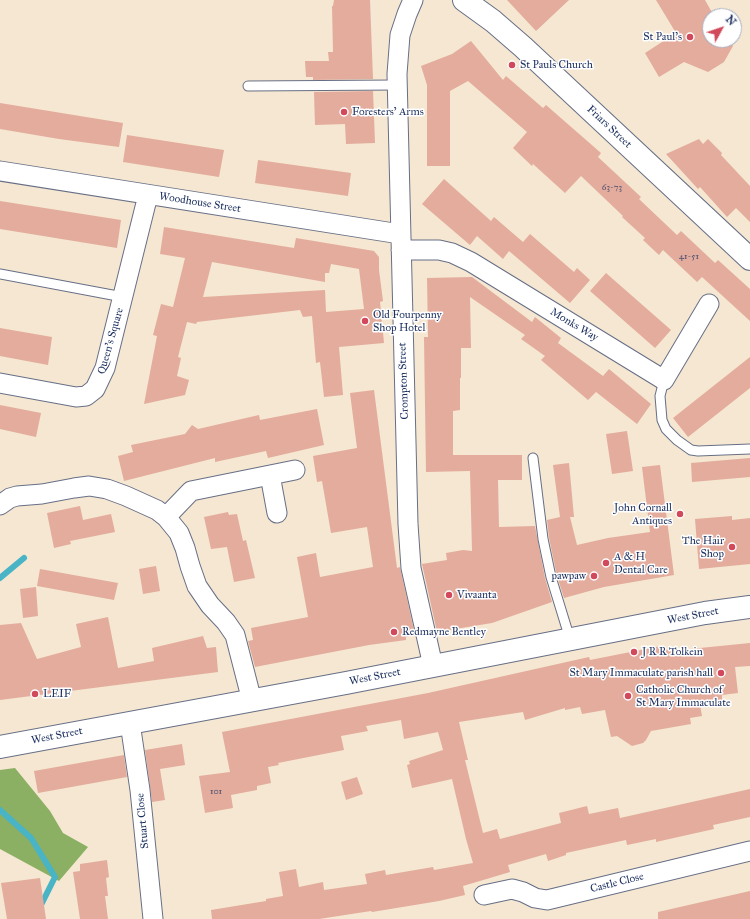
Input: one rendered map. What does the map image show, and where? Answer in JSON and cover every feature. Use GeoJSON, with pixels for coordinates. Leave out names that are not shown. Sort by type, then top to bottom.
{"type":"FeatureCollection","features":[{"type":"Feature","properties":{"kind":"main road","name":"Friars Street"},"geometry":{"type":"LineString","coordinates":[[464,0],[498,26],[562,83],[750,259]]}},
{"type":"Feature","properties":{"kind":"main road","name":"West Street"},"geometry":{"type":"LineString","coordinates":[[0,747],[252,701],[711,612],[750,607]]}},
{"type":"Feature","properties":{"kind":"street","name":"Crompton Street"},"geometry":{"type":"LineString","coordinates":[[413,0],[400,35],[397,85],[408,516],[410,568],[433,666]]}},
{"type":"Feature","properties":{"kind":"street","name":"Woodhouse Street"},"geometry":{"type":"LineString","coordinates":[[0,171],[148,195],[400,242]]}},
{"type":"Feature","properties":{"kind":"street","name":"Queen's Square"},"geometry":{"type":"LineString","coordinates":[[0,383],[76,397],[86,396],[95,389],[105,368],[148,195]]}},
{"type":"Feature","properties":{"kind":"street","name":"Monks Way"},"geometry":{"type":"LineString","coordinates":[[400,242],[452,253],[471,262],[664,380]]}},
{"type":"Feature","properties":{"kind":"street"},"geometry":{"type":"LineString","coordinates":[[664,380],[709,304]]}},
{"type":"Feature","properties":{"kind":"street"},"geometry":{"type":"LineString","coordinates":[[166,517],[191,491],[295,470]]}},
{"type":"Feature","properties":{"kind":"street"},"geometry":{"type":"LineString","coordinates":[[270,475],[277,513]]}},
{"type":"Feature","properties":{"kind":"street"},"geometry":{"type":"LineString","coordinates":[[0,506],[10,498],[17,496],[42,494],[89,486],[113,491],[147,505],[166,517],[179,533],[197,586],[210,605],[226,622],[235,635],[252,701]]}},
{"type":"Feature","properties":{"kind":"street","name":"Stuart Close"},"geometry":{"type":"LineString","coordinates":[[130,723],[140,790],[152,919]]}},
{"type":"Feature","properties":{"kind":"street","name":"Castle Close"},"geometry":{"type":"LineString","coordinates":[[484,894],[512,889],[523,892],[535,898],[548,900],[750,851]]}},
{"type":"Feature","properties":{"kind":"lane"},"geometry":{"type":"LineString","coordinates":[[248,86],[397,85]]}},
{"type":"Feature","properties":{"kind":"lane"},"geometry":{"type":"LineString","coordinates":[[0,274],[123,297]]}},
{"type":"Feature","properties":{"kind":"lane"},"geometry":{"type":"LineString","coordinates":[[664,380],[660,396],[662,420],[666,429],[677,440],[691,450],[698,452],[750,449]]}},
{"type":"Feature","properties":{"kind":"lane"},"geometry":{"type":"LineString","coordinates":[[533,458],[542,539],[551,577],[570,639]]}},
{"type":"Feature","properties":{"kind":"green space"},"geometry":{"type":"Polygon","coordinates":[[[15,768],[50,811],[63,833],[88,847],[59,881],[0,849],[0,770],[15,768]]]}},
{"type":"Feature","properties":{"kind":"building"},"geometry":{"type":"Polygon","coordinates":[[[334,0],[370,0],[373,79],[313,80],[313,77],[306,77],[305,61],[329,61],[328,52],[333,52],[332,6],[334,0]]]}},
{"type":"Feature","properties":{"kind":"building"},"geometry":{"type":"Polygon","coordinates":[[[507,0],[569,0],[536,31],[507,0]]]}},
{"type":"Feature","properties":{"kind":"building","name":"St Paul's"},"geometry":{"type":"Polygon","coordinates":[[[656,0],[705,0],[710,8],[702,8],[702,48],[732,48],[724,62],[708,72],[684,62],[659,77],[645,53],[676,33],[656,0]]]}},
{"type":"Feature","properties":{"kind":"building"},"geometry":{"type":"Polygon","coordinates":[[[471,41],[503,80],[506,76],[543,108],[546,105],[601,153],[598,157],[641,197],[639,199],[677,235],[681,231],[715,263],[718,260],[750,289],[750,321],[702,277],[697,282],[663,250],[659,255],[643,240],[645,238],[581,176],[565,193],[533,164],[532,166],[513,148],[527,132],[468,81],[450,91],[450,166],[427,166],[427,85],[421,66],[452,54],[471,41]]]}},
{"type":"Feature","properties":{"kind":"building","name":"Foresters' Arms"},"geometry":{"type":"Polygon","coordinates":[[[373,91],[375,143],[346,144],[345,124],[315,125],[314,92],[373,91]]]}},
{"type":"Feature","properties":{"kind":"building"},"geometry":{"type":"Polygon","coordinates":[[[0,103],[123,123],[119,147],[0,129],[0,103]]]}},
{"type":"Feature","properties":{"kind":"building"},"geometry":{"type":"Polygon","coordinates":[[[127,135],[224,150],[219,177],[123,162],[127,135]]]}},
{"type":"Feature","properties":{"kind":"building"},"geometry":{"type":"Polygon","coordinates":[[[699,139],[703,144],[708,139],[750,186],[750,222],[736,208],[727,217],[700,187],[698,189],[666,154],[699,139]]]}},
{"type":"Feature","properties":{"kind":"building"},"geometry":{"type":"Polygon","coordinates":[[[258,160],[351,173],[348,196],[255,183],[258,160]]]}},
{"type":"Feature","properties":{"kind":"building"},"geometry":{"type":"Polygon","coordinates":[[[444,179],[491,221],[494,217],[523,242],[530,234],[574,272],[577,268],[590,280],[570,303],[509,251],[503,259],[477,236],[470,245],[422,204],[444,179]]]}},
{"type":"Feature","properties":{"kind":"building"},"geometry":{"type":"Polygon","coordinates":[[[0,201],[121,220],[117,248],[0,229],[0,201]]]}},
{"type":"Feature","properties":{"kind":"building"},"geometry":{"type":"Polygon","coordinates":[[[164,227],[294,248],[296,238],[374,251],[379,257],[383,301],[380,302],[384,343],[339,347],[343,395],[324,397],[320,362],[316,363],[312,316],[303,317],[300,310],[197,322],[196,324],[187,322],[178,357],[181,358],[177,376],[189,380],[185,395],[144,404],[157,336],[153,335],[161,304],[173,307],[185,258],[160,254],[164,227]],[[212,262],[203,297],[325,290],[326,312],[364,309],[359,269],[331,264],[329,273],[325,273],[325,282],[212,262]]]}},
{"type":"Feature","properties":{"kind":"building"},"geometry":{"type":"Polygon","coordinates":[[[606,273],[671,330],[655,348],[590,291],[606,273]]]}},
{"type":"Feature","properties":{"kind":"building"},"geometry":{"type":"Polygon","coordinates":[[[472,277],[532,322],[535,317],[561,338],[558,343],[603,376],[609,369],[651,404],[637,424],[596,392],[588,400],[541,360],[545,356],[521,339],[525,335],[470,297],[471,348],[461,348],[460,410],[453,411],[453,455],[522,455],[522,480],[498,480],[499,527],[535,526],[545,578],[552,602],[492,623],[437,632],[422,564],[447,560],[446,553],[463,550],[472,551],[470,471],[426,472],[424,337],[428,337],[427,278],[472,277]]]}},
{"type":"Feature","properties":{"kind":"building"},"geometry":{"type":"Polygon","coordinates":[[[0,328],[52,337],[48,365],[0,356],[0,328]]]}},
{"type":"Feature","properties":{"kind":"building"},"geometry":{"type":"Polygon","coordinates":[[[750,357],[750,388],[688,437],[673,418],[750,357]]]}},
{"type":"Feature","properties":{"kind":"building"},"geometry":{"type":"Polygon","coordinates":[[[374,390],[397,568],[400,567],[415,635],[406,637],[406,640],[369,645],[255,667],[248,641],[253,640],[251,628],[308,617],[297,557],[316,553],[320,577],[373,567],[367,527],[331,533],[322,481],[317,482],[313,456],[357,448],[350,393],[374,390]]]}},
{"type":"Feature","properties":{"kind":"building"},"geometry":{"type":"Polygon","coordinates":[[[0,405],[41,413],[36,437],[0,429],[0,405]]]}},
{"type":"Feature","properties":{"kind":"building"},"geometry":{"type":"Polygon","coordinates":[[[317,409],[324,445],[268,458],[266,451],[215,462],[215,458],[124,481],[118,456],[133,452],[131,445],[185,434],[192,425],[198,429],[259,415],[260,420],[317,409]]]}},
{"type":"Feature","properties":{"kind":"building"},"geometry":{"type":"Polygon","coordinates":[[[627,431],[633,471],[612,474],[606,434],[627,431]]]}},
{"type":"Feature","properties":{"kind":"building"},"geometry":{"type":"Polygon","coordinates":[[[750,458],[750,477],[692,482],[691,463],[750,458]]]}},
{"type":"Feature","properties":{"kind":"building"},"geometry":{"type":"Polygon","coordinates":[[[569,463],[574,517],[570,517],[577,545],[608,538],[650,532],[642,467],[660,465],[674,575],[604,587],[564,598],[557,576],[547,520],[560,517],[553,465],[569,463]]]}},
{"type":"Feature","properties":{"kind":"building"},"geometry":{"type":"Polygon","coordinates":[[[80,506],[83,520],[111,514],[115,532],[70,541],[71,544],[54,548],[47,513],[80,506]]]}},
{"type":"Feature","properties":{"kind":"building"},"geometry":{"type":"Polygon","coordinates":[[[228,512],[229,515],[237,514],[243,541],[246,540],[255,578],[234,582],[227,547],[211,549],[204,517],[228,512]]]}},
{"type":"Feature","properties":{"kind":"building"},"geometry":{"type":"Polygon","coordinates":[[[732,516],[732,520],[750,518],[750,564],[699,569],[695,519],[732,516]]]}},
{"type":"Feature","properties":{"kind":"building"},"geometry":{"type":"Polygon","coordinates":[[[156,566],[160,591],[143,594],[139,569],[156,566]]]}},
{"type":"Feature","properties":{"kind":"building"},"geometry":{"type":"Polygon","coordinates":[[[40,569],[118,583],[114,600],[37,586],[40,569]]]}},
{"type":"Feature","properties":{"kind":"building"},"geometry":{"type":"Polygon","coordinates":[[[36,587],[38,616],[23,618],[20,589],[36,587]]]}},
{"type":"Feature","properties":{"kind":"building"},"geometry":{"type":"Polygon","coordinates":[[[108,617],[118,668],[154,661],[152,648],[203,636],[207,648],[216,647],[218,672],[0,700],[0,625],[21,623],[37,659],[81,647],[76,624],[108,617]]]}},
{"type":"Feature","properties":{"kind":"building"},"geometry":{"type":"Polygon","coordinates":[[[750,643],[750,666],[735,667],[738,693],[722,695],[722,702],[700,705],[702,716],[690,718],[691,724],[651,731],[643,743],[632,746],[617,736],[611,737],[605,710],[582,714],[580,707],[565,710],[565,708],[525,720],[523,712],[459,722],[468,760],[465,760],[483,833],[497,829],[500,839],[561,823],[559,813],[587,806],[589,814],[618,808],[620,818],[750,789],[750,817],[713,825],[714,829],[656,842],[656,839],[627,845],[626,840],[566,853],[566,855],[548,861],[546,854],[508,865],[510,872],[463,886],[465,895],[439,901],[319,919],[212,919],[211,910],[266,901],[266,899],[283,896],[279,872],[296,869],[299,887],[323,882],[324,890],[367,884],[365,874],[385,870],[386,875],[433,867],[434,870],[473,863],[452,779],[412,788],[407,765],[410,764],[409,761],[443,750],[438,732],[404,739],[401,720],[366,726],[368,731],[341,736],[344,750],[278,763],[279,765],[268,767],[271,783],[257,786],[257,790],[231,795],[233,808],[205,813],[199,776],[230,772],[222,732],[428,693],[589,657],[590,660],[661,646],[670,651],[750,643]]]}},
{"type":"Feature","properties":{"kind":"building"},"geometry":{"type":"Polygon","coordinates":[[[182,744],[185,765],[160,769],[165,800],[152,802],[145,750],[182,744]]]}},
{"type":"Feature","properties":{"kind":"building"},"geometry":{"type":"Polygon","coordinates":[[[124,755],[127,777],[38,793],[34,771],[124,755]]]}},
{"type":"Feature","properties":{"kind":"building"},"geometry":{"type":"Polygon","coordinates":[[[357,777],[363,794],[346,800],[341,782],[357,777]]]}},
{"type":"Feature","properties":{"kind":"building"},"geometry":{"type":"Polygon","coordinates":[[[107,860],[109,877],[106,878],[108,896],[105,896],[108,919],[80,919],[73,872],[80,871],[80,864],[107,860]]]}},
{"type":"Feature","properties":{"kind":"building"},"geometry":{"type":"Polygon","coordinates":[[[40,878],[46,919],[7,919],[1,883],[40,878]]]}},
{"type":"Feature","properties":{"kind":"building"},"geometry":{"type":"Polygon","coordinates":[[[750,891],[750,919],[658,919],[658,912],[750,891]]]}},
{"type":"Feature","properties":{"kind":"waterway"},"geometry":{"type":"LineString","coordinates":[[0,578],[24,558]]}},
{"type":"Feature","properties":{"kind":"waterway"},"geometry":{"type":"LineString","coordinates":[[0,810],[31,838],[55,877],[34,919]]}},
{"type":"Feature","properties":{"kind":"place","name":"St Paul's"},"geometry":{"type":"Point","coordinates":[690,37]}},
{"type":"Feature","properties":{"kind":"place","name":"St Pauls Church"},"geometry":{"type":"Point","coordinates":[512,65]}},
{"type":"Feature","properties":{"kind":"place","name":"Foresters' Arms"},"geometry":{"type":"Point","coordinates":[344,112]}},
{"type":"Feature","properties":{"kind":"place","name":"Old Fourpenny Shop Hotel"},"geometry":{"type":"Point","coordinates":[365,321]}},
{"type":"Feature","properties":{"kind":"place","name":"John Cornall Antiques"},"geometry":{"type":"Point","coordinates":[680,514]}},
{"type":"Feature","properties":{"kind":"place","name":"The Hair Shop"},"geometry":{"type":"Point","coordinates":[732,547]}},
{"type":"Feature","properties":{"kind":"place","name":"A & H Dental Care"},"geometry":{"type":"Point","coordinates":[606,563]}},
{"type":"Feature","properties":{"kind":"place","name":"pawpaw"},"geometry":{"type":"Point","coordinates":[594,576]}},
{"type":"Feature","properties":{"kind":"place","name":"Vivaanta"},"geometry":{"type":"Point","coordinates":[449,595]}},
{"type":"Feature","properties":{"kind":"place","name":"Redmayne Bentley"},"geometry":{"type":"Point","coordinates":[394,632]}},
{"type":"Feature","properties":{"kind":"place","name":"J R R Tolkein"},"geometry":{"type":"Point","coordinates":[634,652]}},
{"type":"Feature","properties":{"kind":"place","name":"St Mary Immaculate parish hall"},"geometry":{"type":"Point","coordinates":[721,673]}},
{"type":"Feature","properties":{"kind":"place","name":"LEIF"},"geometry":{"type":"Point","coordinates":[35,694]}},
{"type":"Feature","properties":{"kind":"place","name":"Catholic Church of St Mary Immaculate"},"geometry":{"type":"Point","coordinates":[628,696]}}]}
